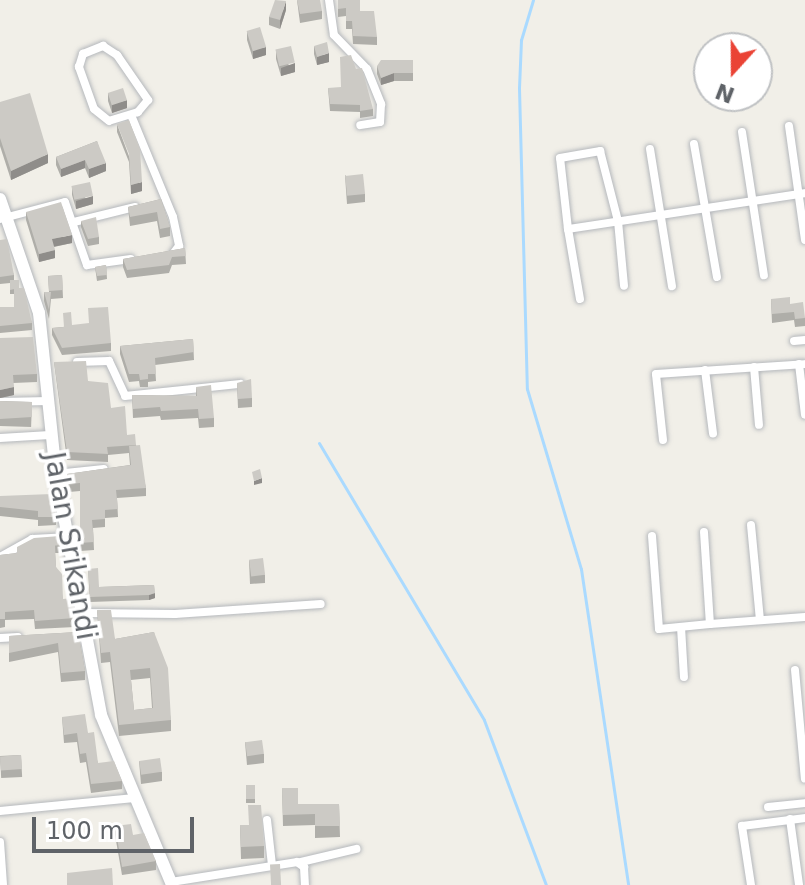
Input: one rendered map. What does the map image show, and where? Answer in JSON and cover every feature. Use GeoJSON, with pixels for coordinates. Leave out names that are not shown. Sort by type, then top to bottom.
{"type":"FeatureCollection","features":[{"type":"Feature","properties":{"kind":"street"},"geometry":{"type":"LineString","coordinates":[[329,0],[334,35],[367,69],[381,104],[380,122],[360,125]]}},
{"type":"Feature","properties":{"kind":"street"},"geometry":{"type":"LineString","coordinates":[[103,46],[117,55],[148,100],[146,107],[131,115],[109,121],[100,118],[79,67],[83,54],[103,46]]}},
{"type":"Feature","properties":{"kind":"street"},"geometry":{"type":"LineString","coordinates":[[131,115],[166,199],[179,246],[175,253],[161,255]]}},
{"type":"Feature","properties":{"kind":"street"},"geometry":{"type":"LineString","coordinates":[[789,126],[801,193],[805,240]]}},
{"type":"Feature","properties":{"kind":"street"},"geometry":{"type":"LineString","coordinates":[[742,132],[764,275]]}},
{"type":"Feature","properties":{"kind":"street"},"geometry":{"type":"LineString","coordinates":[[694,144],[708,209],[717,277]]}},
{"type":"Feature","properties":{"kind":"street"},"geometry":{"type":"LineString","coordinates":[[650,149],[672,286]]}},
{"type":"Feature","properties":{"kind":"street"},"geometry":{"type":"LineString","coordinates":[[580,299],[558,165],[569,153],[602,153],[618,221],[624,286]]}},
{"type":"Feature","properties":{"kind":"street"},"geometry":{"type":"LineString","coordinates":[[568,229],[801,193]]}},
{"type":"Feature","properties":{"kind":"street","name":"Jalan Srikandi"},"geometry":{"type":"LineString","coordinates":[[0,199],[3,218],[35,297],[37,337],[50,363],[50,435],[101,715],[171,883]]}},
{"type":"Feature","properties":{"kind":"street"},"geometry":{"type":"LineString","coordinates":[[154,202],[166,199]]}},
{"type":"Feature","properties":{"kind":"street"},"geometry":{"type":"LineString","coordinates":[[3,218],[65,202],[87,265],[146,257]]}},
{"type":"Feature","properties":{"kind":"street"},"geometry":{"type":"LineString","coordinates":[[74,222],[141,205]]}},
{"type":"Feature","properties":{"kind":"street"},"geometry":{"type":"LineString","coordinates":[[794,341],[805,340]]}},
{"type":"Feature","properties":{"kind":"street"},"geometry":{"type":"LineString","coordinates":[[66,362],[109,361],[125,396],[240,384]]}},
{"type":"Feature","properties":{"kind":"street"},"geometry":{"type":"LineString","coordinates":[[663,440],[656,374],[802,364],[805,415]]}},
{"type":"Feature","properties":{"kind":"street"},"geometry":{"type":"LineString","coordinates":[[754,367],[759,425]]}},
{"type":"Feature","properties":{"kind":"street"},"geometry":{"type":"LineString","coordinates":[[705,370],[713,433]]}},
{"type":"Feature","properties":{"kind":"street"},"geometry":{"type":"LineString","coordinates":[[0,402],[49,401]]}},
{"type":"Feature","properties":{"kind":"street"},"geometry":{"type":"LineString","coordinates":[[0,438],[50,435]]}},
{"type":"Feature","properties":{"kind":"street"},"geometry":{"type":"LineString","coordinates":[[56,474],[117,468]]}},
{"type":"Feature","properties":{"kind":"street"},"geometry":{"type":"LineString","coordinates":[[751,525],[760,620]]}},
{"type":"Feature","properties":{"kind":"street"},"geometry":{"type":"LineString","coordinates":[[704,532],[710,624]]}},
{"type":"Feature","properties":{"kind":"street"},"geometry":{"type":"LineString","coordinates":[[652,536],[659,629],[805,617]]}},
{"type":"Feature","properties":{"kind":"street"},"geometry":{"type":"LineString","coordinates":[[0,557],[32,539],[70,537]]}},
{"type":"Feature","properties":{"kind":"street"},"geometry":{"type":"LineString","coordinates":[[84,613],[171,613],[321,604]]}},
{"type":"Feature","properties":{"kind":"street"},"geometry":{"type":"LineString","coordinates":[[681,627],[684,677]]}},
{"type":"Feature","properties":{"kind":"street"},"geometry":{"type":"LineString","coordinates":[[72,634],[86,633]]}},
{"type":"Feature","properties":{"kind":"street"},"geometry":{"type":"LineString","coordinates":[[0,638],[30,636]]}},
{"type":"Feature","properties":{"kind":"street"},"geometry":{"type":"LineString","coordinates":[[795,670],[805,779]]}},
{"type":"Feature","properties":{"kind":"street"},"geometry":{"type":"LineString","coordinates":[[0,811],[134,798]]}},
{"type":"Feature","properties":{"kind":"street"},"geometry":{"type":"LineString","coordinates":[[768,807],[805,803]]}},
{"type":"Feature","properties":{"kind":"street"},"geometry":{"type":"LineString","coordinates":[[751,885],[742,826],[805,818]]}},
{"type":"Feature","properties":{"kind":"street"},"geometry":{"type":"LineString","coordinates":[[790,819],[799,885]]}},
{"type":"Feature","properties":{"kind":"street"},"geometry":{"type":"LineString","coordinates":[[267,820],[272,865]]}},
{"type":"Feature","properties":{"kind":"street"},"geometry":{"type":"LineString","coordinates":[[0,842],[2,882]]}},
{"type":"Feature","properties":{"kind":"street"},"geometry":{"type":"LineString","coordinates":[[171,883],[301,862],[356,849]]}},
{"type":"Feature","properties":{"kind":"street"},"geometry":{"type":"LineString","coordinates":[[301,862],[305,885]]}},
{"type":"Feature","properties":{"kind":"building"},"geometry":{"type":"Polygon","coordinates":[[[275,0],[286,1],[280,20],[269,17],[275,0]]]}},
{"type":"Feature","properties":{"kind":"building"},"geometry":{"type":"Polygon","coordinates":[[[297,0],[320,0],[322,11],[300,14],[297,0]]]}},
{"type":"Feature","properties":{"kind":"building"},"geometry":{"type":"Polygon","coordinates":[[[338,0],[360,0],[360,11],[374,11],[377,37],[353,36],[352,21],[346,21],[346,8],[338,9],[338,0]]]}},
{"type":"Feature","properties":{"kind":"building"},"geometry":{"type":"Polygon","coordinates":[[[260,27],[266,47],[253,51],[247,31],[260,27]]]}},
{"type":"Feature","properties":{"kind":"building"},"geometry":{"type":"Polygon","coordinates":[[[327,42],[329,53],[317,57],[314,46],[327,42]]]}},
{"type":"Feature","properties":{"kind":"building"},"geometry":{"type":"Polygon","coordinates":[[[291,46],[295,63],[279,66],[275,50],[291,46]]]}},
{"type":"Feature","properties":{"kind":"building"},"geometry":{"type":"Polygon","coordinates":[[[351,55],[356,69],[362,68],[373,109],[360,111],[360,105],[330,104],[328,88],[341,87],[340,57],[351,55]]]}},
{"type":"Feature","properties":{"kind":"building"},"geometry":{"type":"Polygon","coordinates":[[[381,60],[413,60],[413,73],[394,73],[381,78],[377,66],[381,60]]]}},
{"type":"Feature","properties":{"kind":"building"},"geometry":{"type":"Polygon","coordinates":[[[123,88],[127,100],[112,105],[108,93],[123,88]]]}},
{"type":"Feature","properties":{"kind":"building"},"geometry":{"type":"Polygon","coordinates":[[[30,93],[48,154],[11,171],[0,138],[0,102],[30,93]]]}},
{"type":"Feature","properties":{"kind":"building"},"geometry":{"type":"Polygon","coordinates":[[[129,120],[140,149],[142,182],[131,185],[129,154],[117,124],[129,120]]]}},
{"type":"Feature","properties":{"kind":"building"},"geometry":{"type":"Polygon","coordinates":[[[97,141],[106,163],[89,169],[85,160],[61,169],[56,157],[97,141]]]}},
{"type":"Feature","properties":{"kind":"building"},"geometry":{"type":"Polygon","coordinates":[[[363,174],[365,194],[347,196],[345,176],[363,174]]]}},
{"type":"Feature","properties":{"kind":"building"},"geometry":{"type":"Polygon","coordinates":[[[90,182],[93,196],[74,200],[71,186],[90,182]]]}},
{"type":"Feature","properties":{"kind":"building"},"geometry":{"type":"Polygon","coordinates":[[[161,199],[170,227],[160,229],[157,212],[130,217],[128,207],[161,199]]]}},
{"type":"Feature","properties":{"kind":"building"},"geometry":{"type":"Polygon","coordinates":[[[61,202],[72,235],[52,239],[55,250],[39,254],[26,212],[61,202]]]}},
{"type":"Feature","properties":{"kind":"building"},"geometry":{"type":"Polygon","coordinates":[[[96,217],[99,237],[88,239],[81,221],[96,217]]]}},
{"type":"Feature","properties":{"kind":"building"},"geometry":{"type":"Polygon","coordinates":[[[7,239],[14,275],[0,277],[0,240],[7,239]]]}},
{"type":"Feature","properties":{"kind":"building"},"geometry":{"type":"Polygon","coordinates":[[[185,248],[186,256],[172,257],[169,265],[127,270],[123,259],[185,248]]]}},
{"type":"Feature","properties":{"kind":"building"},"geometry":{"type":"Polygon","coordinates":[[[106,265],[107,275],[97,276],[95,267],[106,265]]]}},
{"type":"Feature","properties":{"kind":"building"},"geometry":{"type":"Polygon","coordinates":[[[62,275],[63,290],[49,291],[48,276],[62,275]]]}},
{"type":"Feature","properties":{"kind":"building"},"geometry":{"type":"Polygon","coordinates":[[[10,280],[19,280],[19,288],[10,290],[10,280]]]}},
{"type":"Feature","properties":{"kind":"building"},"geometry":{"type":"Polygon","coordinates":[[[14,288],[24,288],[32,323],[0,326],[0,307],[14,307],[14,288]]]}},
{"type":"Feature","properties":{"kind":"building"},"geometry":{"type":"Polygon","coordinates":[[[44,292],[51,292],[49,310],[44,292]]]}},
{"type":"Feature","properties":{"kind":"building"},"geometry":{"type":"Polygon","coordinates":[[[790,297],[790,304],[803,302],[805,318],[795,319],[794,312],[772,314],[771,299],[790,297]]]}},
{"type":"Feature","properties":{"kind":"building"},"geometry":{"type":"Polygon","coordinates":[[[108,307],[111,343],[62,348],[52,328],[64,327],[63,313],[71,312],[72,325],[89,323],[88,308],[108,307]]]}},
{"type":"Feature","properties":{"kind":"building"},"geometry":{"type":"Polygon","coordinates":[[[33,337],[37,374],[13,375],[14,387],[0,390],[0,338],[33,337]]]}},
{"type":"Feature","properties":{"kind":"building"},"geometry":{"type":"Polygon","coordinates":[[[193,339],[194,352],[155,358],[156,374],[148,374],[148,379],[140,380],[139,374],[129,374],[120,346],[193,339]]]}},
{"type":"Feature","properties":{"kind":"building"},"geometry":{"type":"Polygon","coordinates":[[[86,361],[88,381],[108,383],[111,408],[125,406],[127,435],[135,434],[136,445],[107,447],[108,454],[67,452],[54,362],[86,361]]]}},
{"type":"Feature","properties":{"kind":"building"},"geometry":{"type":"Polygon","coordinates":[[[251,379],[252,398],[238,399],[237,383],[251,379]]]}},
{"type":"Feature","properties":{"kind":"building"},"geometry":{"type":"Polygon","coordinates":[[[211,385],[214,418],[199,419],[198,409],[133,409],[132,395],[197,396],[196,387],[211,385]]]}},
{"type":"Feature","properties":{"kind":"building"},"geometry":{"type":"Polygon","coordinates":[[[0,401],[32,402],[32,417],[0,419],[0,401]]]}},
{"type":"Feature","properties":{"kind":"building"},"geometry":{"type":"Polygon","coordinates":[[[140,445],[146,488],[116,490],[118,509],[105,510],[105,519],[92,520],[94,542],[80,543],[80,483],[69,484],[67,474],[131,465],[129,446],[140,445]]]}},
{"type":"Feature","properties":{"kind":"building"},"geometry":{"type":"Polygon","coordinates":[[[260,469],[262,478],[254,481],[252,472],[260,469]]]}},
{"type":"Feature","properties":{"kind":"building"},"geometry":{"type":"Polygon","coordinates":[[[52,494],[56,517],[38,517],[38,511],[0,507],[0,496],[52,494]]]}},
{"type":"Feature","properties":{"kind":"building"},"geometry":{"type":"Polygon","coordinates":[[[60,536],[62,545],[55,545],[56,567],[62,574],[63,599],[72,598],[75,618],[35,621],[34,610],[5,612],[5,619],[0,619],[0,555],[17,553],[17,547],[34,538],[60,536]]]}},
{"type":"Feature","properties":{"kind":"building"},"geometry":{"type":"Polygon","coordinates":[[[263,558],[265,575],[251,577],[249,560],[263,558]]]}},
{"type":"Feature","properties":{"kind":"building"},"geometry":{"type":"Polygon","coordinates":[[[98,568],[99,587],[154,585],[155,593],[90,597],[88,569],[98,568]]]}},
{"type":"Feature","properties":{"kind":"building"},"geometry":{"type":"Polygon","coordinates":[[[97,610],[111,610],[115,639],[154,632],[168,668],[171,720],[119,725],[110,652],[101,653],[97,610]],[[150,668],[130,670],[134,710],[153,708],[150,668]]]}},
{"type":"Feature","properties":{"kind":"building"},"geometry":{"type":"Polygon","coordinates":[[[78,632],[85,671],[61,673],[58,643],[9,653],[9,636],[78,632]]]}},
{"type":"Feature","properties":{"kind":"building"},"geometry":{"type":"Polygon","coordinates":[[[85,714],[88,733],[94,732],[98,763],[114,761],[122,781],[91,784],[86,753],[80,754],[77,733],[64,735],[62,717],[85,714]]]}},
{"type":"Feature","properties":{"kind":"building"},"geometry":{"type":"Polygon","coordinates":[[[262,740],[264,754],[247,756],[245,742],[262,740]]]}},
{"type":"Feature","properties":{"kind":"building"},"geometry":{"type":"Polygon","coordinates":[[[21,755],[22,769],[1,770],[0,756],[21,755]]]}},
{"type":"Feature","properties":{"kind":"building"},"geometry":{"type":"Polygon","coordinates":[[[160,758],[162,772],[141,775],[139,761],[160,758]]]}},
{"type":"Feature","properties":{"kind":"building"},"geometry":{"type":"Polygon","coordinates":[[[246,785],[255,785],[255,799],[246,799],[246,785]]]}},
{"type":"Feature","properties":{"kind":"building"},"geometry":{"type":"Polygon","coordinates":[[[282,788],[298,788],[298,804],[339,804],[340,826],[315,826],[315,814],[283,815],[282,788]]]}},
{"type":"Feature","properties":{"kind":"building"},"geometry":{"type":"Polygon","coordinates":[[[248,805],[261,805],[264,846],[241,847],[240,825],[249,825],[248,805]]]}},
{"type":"Feature","properties":{"kind":"building"},"geometry":{"type":"Polygon","coordinates":[[[131,824],[133,835],[144,833],[156,861],[122,867],[115,826],[131,824]]]}},
{"type":"Feature","properties":{"kind":"building"},"geometry":{"type":"Polygon","coordinates":[[[280,864],[281,885],[271,885],[270,865],[280,864]]]}},
{"type":"Feature","properties":{"kind":"building"},"geometry":{"type":"Polygon","coordinates":[[[112,868],[113,885],[67,885],[67,873],[112,868]]]}},
{"type":"Feature","properties":{"kind":"waterway"},"geometry":{"type":"LineString","coordinates":[[533,0],[521,40],[519,88],[527,389],[581,569],[628,885]]}},
{"type":"Feature","properties":{"kind":"waterway"},"geometry":{"type":"LineString","coordinates":[[319,443],[484,720],[546,885]]}}]}
